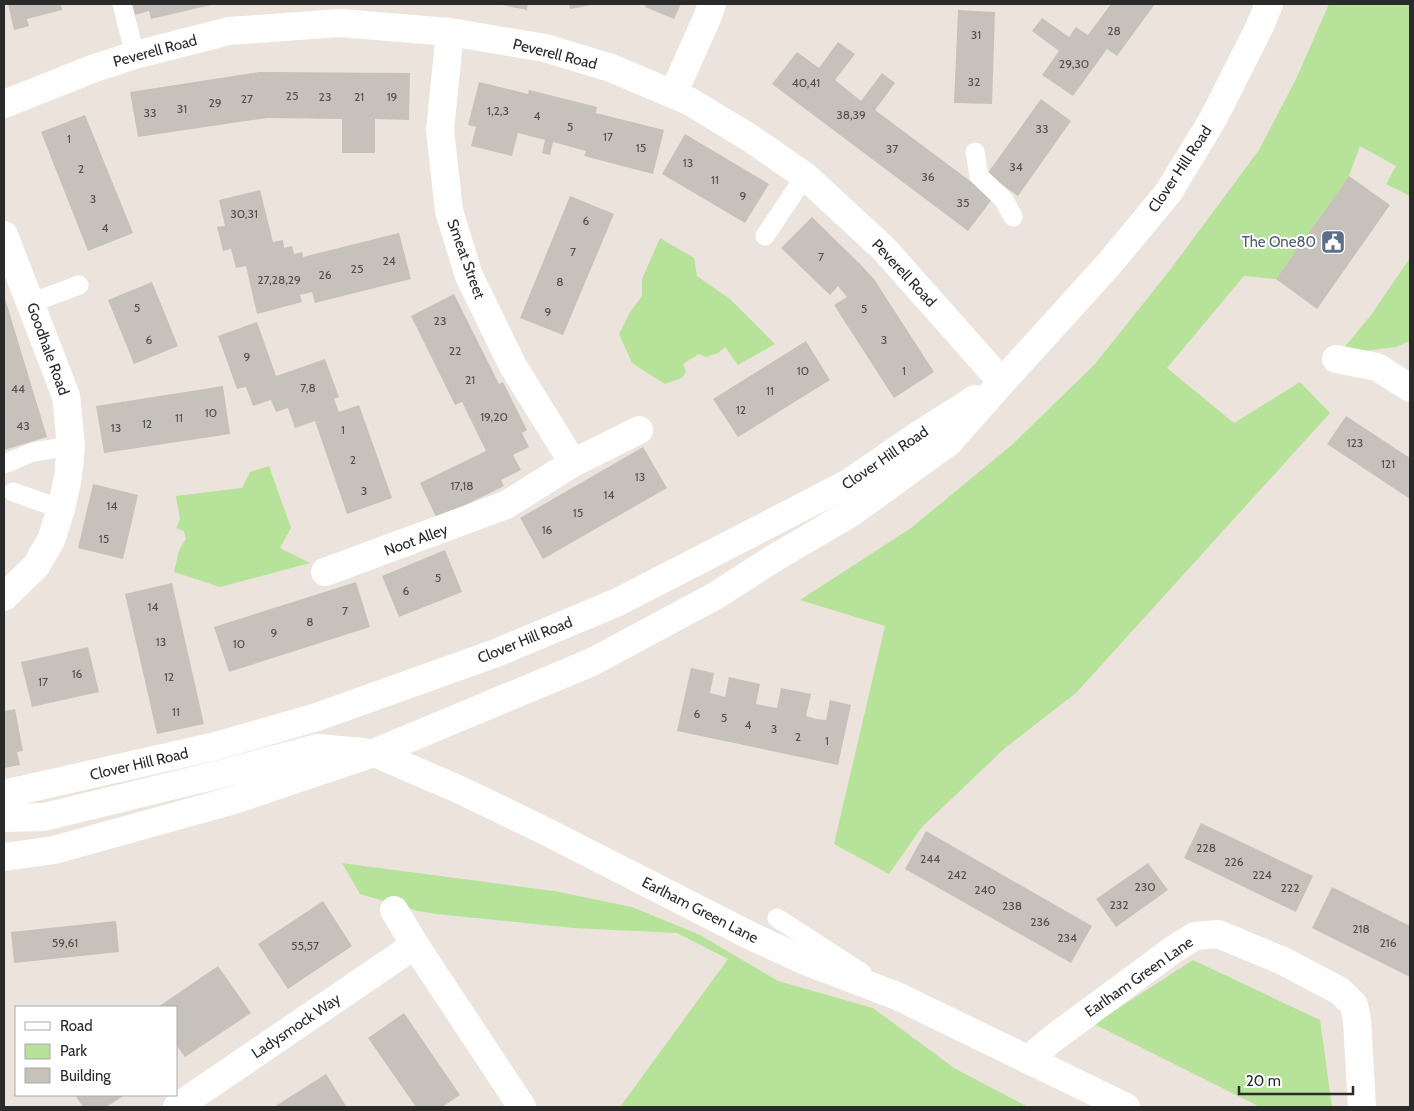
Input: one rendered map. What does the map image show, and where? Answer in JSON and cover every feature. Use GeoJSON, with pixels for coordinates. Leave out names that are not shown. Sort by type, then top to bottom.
{"type":"FeatureCollection","features":[{"type":"Feature","properties":{"kind":"street"},"geometry":{"type":"LineString","coordinates":[[673,94],[708,18],[712,4]]}},
{"type":"Feature","properties":{"kind":"street","name":"Clover Hill Road"},"geometry":{"type":"LineString","coordinates":[[4,857],[54,850],[234,800],[374,753],[592,662],[715,596],[776,557],[851,513],[950,442],[1109,264],[1168,193],[1214,119],[1269,4]]}},
{"type":"Feature","properties":{"kind":"street","name":"Peverell Road"},"geometry":{"type":"LineString","coordinates":[[4,104],[135,55],[229,31],[340,23],[450,32],[545,48],[611,68],[689,101],[750,138],[805,176],[884,249],[1002,382]]}},
{"type":"Feature","properties":{"kind":"street","name":"Smeat Street"},"geometry":{"type":"LineString","coordinates":[[450,32],[440,130],[448,211],[469,276],[513,366],[573,464]]}},
{"type":"Feature","properties":{"kind":"street","name":"Goodhale Road"},"geometry":{"type":"LineString","coordinates":[[4,235],[66,396],[71,446],[68,477],[51,540],[36,566],[4,597]]}},
{"type":"Feature","properties":{"kind":"street"},"geometry":{"type":"LineString","coordinates":[[1336,359],[1377,367],[1410,388]]}},
{"type":"Feature","properties":{"kind":"street","name":"Clover Hill Road"},"geometry":{"type":"LineString","coordinates":[[4,794],[216,746],[317,717],[496,652],[600,610],[847,484],[917,436],[1002,382]]}},
{"type":"Feature","properties":{"kind":"street"},"geometry":{"type":"LineString","coordinates":[[573,464],[639,430]]}},
{"type":"Feature","properties":{"kind":"street","name":"Noot Alley"},"geometry":{"type":"LineString","coordinates":[[325,572],[506,505],[573,464]]}},
{"type":"Feature","properties":{"kind":"street","name":"Clover Hill Road"},"geometry":{"type":"LineString","coordinates":[[4,818],[44,818],[317,748],[374,753]]}},
{"type":"Feature","properties":{"kind":"street","name":"Earlham Green Lane"},"geometry":{"type":"LineString","coordinates":[[374,753],[458,789],[541,829],[753,937],[805,961],[897,996],[1126,1107]]}},
{"type":"Feature","properties":{"kind":"street"},"geometry":{"type":"LineString","coordinates":[[394,910],[522,1107]]}},
{"type":"Feature","properties":{"kind":"street","name":"Earlham Green Lane"},"geometry":{"type":"LineString","coordinates":[[1028,1060],[1051,1040],[1195,936],[1218,934],[1283,961],[1340,991],[1354,1005],[1357,1020],[1362,1107]]}},
{"type":"Feature","properties":{"kind":"street","name":"Ladysmock Way"},"geometry":{"type":"LineString","coordinates":[[177,1107],[415,945]]}},
{"type":"Feature","properties":{"kind":"lane"},"geometry":{"type":"LineString","coordinates":[[122,4],[135,55]]}},
{"type":"Feature","properties":{"kind":"lane"},"geometry":{"type":"LineString","coordinates":[[975,152],[979,176],[1004,200],[1013,217]]}},
{"type":"Feature","properties":{"kind":"lane"},"geometry":{"type":"LineString","coordinates":[[765,236],[805,176]]}},
{"type":"Feature","properties":{"kind":"lane"},"geometry":{"type":"LineString","coordinates":[[31,303],[79,285]]}},
{"type":"Feature","properties":{"kind":"lane"},"geometry":{"type":"LineString","coordinates":[[4,464],[33,452],[71,446]]}},
{"type":"Feature","properties":{"kind":"lane"},"geometry":{"type":"LineString","coordinates":[[13,492],[61,508]]}},
{"type":"Feature","properties":{"kind":"lane"},"geometry":{"type":"LineString","coordinates":[[777,918],[897,996]]}},
{"type":"Feature","properties":{"kind":"green space"},"geometry":{"type":"Polygon","coordinates":[[[1329,4],[1410,4],[1410,196],[1386,184],[1396,166],[1360,146],[1349,176],[1276,279],[1244,276],[1167,368],[1234,423],[1300,382],[1330,413],[1076,693],[1005,748],[922,827],[889,874],[834,844],[885,626],[800,600],[911,528],[1013,444],[1095,364],[1170,270],[1259,150],[1296,79],[1329,4]]]}},
{"type":"Feature","properties":{"kind":"green space"},"geometry":{"type":"Polygon","coordinates":[[[660,238],[694,258],[697,276],[731,300],[775,344],[738,365],[725,347],[718,353],[706,357],[699,354],[683,364],[686,372],[682,378],[665,384],[632,363],[619,334],[630,312],[642,296],[642,279],[660,238]]]}},
{"type":"Feature","properties":{"kind":"green space"},"geometry":{"type":"Polygon","coordinates":[[[1410,258],[1410,341],[1396,347],[1339,354],[1371,315],[1410,258]]]}},
{"type":"Feature","properties":{"kind":"green space"},"geometry":{"type":"Polygon","coordinates":[[[269,466],[291,528],[280,548],[310,563],[220,587],[174,572],[179,550],[186,539],[184,531],[176,528],[180,519],[176,496],[242,488],[250,472],[269,466]]]}},
{"type":"Feature","properties":{"kind":"green space"},"geometry":{"type":"Polygon","coordinates":[[[342,863],[554,891],[632,907],[700,935],[778,981],[873,1008],[954,1068],[1028,1107],[620,1107],[728,959],[677,933],[574,928],[418,911],[360,894],[342,863]]]}},
{"type":"Feature","properties":{"kind":"green space"},"geometry":{"type":"Polygon","coordinates":[[[1193,960],[1320,1020],[1332,1107],[1260,1107],[1094,1024],[1193,960]]]}},
{"type":"Feature","properties":{"kind":"building"},"geometry":{"type":"Polygon","coordinates":[[[8,4],[61,4],[62,10],[27,19],[29,26],[14,30],[8,4]]]}},
{"type":"Feature","properties":{"kind":"building"},"geometry":{"type":"Polygon","coordinates":[[[132,4],[211,5],[151,19],[149,11],[135,15],[132,4]]]}},
{"type":"Feature","properties":{"kind":"building"},"geometry":{"type":"Polygon","coordinates":[[[497,4],[528,4],[527,10],[497,4]]]}},
{"type":"Feature","properties":{"kind":"building"},"geometry":{"type":"Polygon","coordinates":[[[569,4],[591,4],[591,5],[570,9],[569,4]]]}},
{"type":"Feature","properties":{"kind":"building"},"geometry":{"type":"Polygon","coordinates":[[[646,4],[681,4],[674,19],[645,7],[646,4]]]}},
{"type":"Feature","properties":{"kind":"building"},"geometry":{"type":"Polygon","coordinates":[[[1111,4],[1155,4],[1117,56],[1107,49],[1073,96],[1042,75],[1059,51],[1032,31],[1042,18],[1069,37],[1076,27],[1088,35],[1111,4]]]}},
{"type":"Feature","properties":{"kind":"building"},"geometry":{"type":"Polygon","coordinates":[[[958,10],[995,12],[992,104],[954,103],[958,10]]]}},
{"type":"Feature","properties":{"kind":"building"},"geometry":{"type":"Polygon","coordinates":[[[838,42],[855,54],[835,80],[861,101],[882,73],[895,83],[875,110],[993,198],[968,231],[772,84],[797,52],[819,68],[838,42]]]}},
{"type":"Feature","properties":{"kind":"building"},"geometry":{"type":"Polygon","coordinates":[[[259,72],[410,73],[409,120],[375,119],[375,153],[342,153],[342,119],[267,118],[138,137],[130,92],[259,72]]]}},
{"type":"Feature","properties":{"kind":"building"},"geometry":{"type":"Polygon","coordinates":[[[479,82],[528,94],[529,90],[597,107],[596,113],[664,130],[653,174],[584,156],[586,151],[553,142],[550,155],[542,153],[545,140],[518,133],[512,156],[471,146],[476,127],[468,125],[479,82]]]}},
{"type":"Feature","properties":{"kind":"building"},"geometry":{"type":"Polygon","coordinates":[[[1041,99],[1071,121],[1018,196],[987,174],[1041,99]]]}},
{"type":"Feature","properties":{"kind":"building"},"geometry":{"type":"Polygon","coordinates":[[[85,115],[133,233],[88,251],[41,132],[85,115]]]}},
{"type":"Feature","properties":{"kind":"building"},"geometry":{"type":"Polygon","coordinates":[[[685,134],[769,184],[745,223],[662,174],[685,134]]]}},
{"type":"Feature","properties":{"kind":"building","name":"The One80"},"geometry":{"type":"Polygon","coordinates":[[[1349,176],[1390,205],[1317,309],[1276,279],[1349,176]]]}},
{"type":"Feature","properties":{"kind":"building"},"geometry":{"type":"Polygon","coordinates":[[[260,190],[273,242],[283,240],[284,248],[292,246],[294,254],[302,252],[303,257],[399,233],[411,279],[315,303],[312,292],[300,295],[302,302],[257,314],[246,266],[236,268],[231,249],[223,251],[217,227],[225,226],[219,200],[260,190]]]}},
{"type":"Feature","properties":{"kind":"building"},"geometry":{"type":"Polygon","coordinates":[[[570,196],[614,214],[563,335],[520,318],[570,196]]]}},
{"type":"Feature","properties":{"kind":"building"},"geometry":{"type":"Polygon","coordinates":[[[812,217],[874,279],[934,372],[894,398],[834,305],[847,297],[838,286],[830,295],[781,248],[812,217]]]}},
{"type":"Feature","properties":{"kind":"building"},"geometry":{"type":"Polygon","coordinates":[[[152,282],[178,346],[134,364],[108,300],[152,282]]]}},
{"type":"Feature","properties":{"kind":"building"},"geometry":{"type":"Polygon","coordinates":[[[454,294],[499,384],[503,382],[527,430],[522,433],[529,447],[513,455],[521,470],[501,480],[504,486],[437,519],[420,483],[486,451],[462,402],[455,405],[411,316],[454,294]]]}},
{"type":"Feature","properties":{"kind":"building"},"geometry":{"type":"Polygon","coordinates":[[[4,295],[47,437],[4,450],[4,295]]]}},
{"type":"Feature","properties":{"kind":"building"},"geometry":{"type":"Polygon","coordinates":[[[257,322],[276,376],[325,359],[339,397],[334,399],[339,412],[359,405],[392,498],[347,514],[315,421],[295,428],[288,408],[276,412],[271,400],[253,406],[246,387],[237,389],[218,336],[257,322]]]}},
{"type":"Feature","properties":{"kind":"building"},"geometry":{"type":"Polygon","coordinates":[[[806,341],[830,380],[738,437],[713,399],[806,341]]]}},
{"type":"Feature","properties":{"kind":"building"},"geometry":{"type":"Polygon","coordinates":[[[223,386],[230,434],[104,453],[96,406],[223,386]]]}},
{"type":"Feature","properties":{"kind":"building"},"geometry":{"type":"Polygon","coordinates":[[[1346,416],[1410,458],[1410,499],[1327,444],[1346,416]]]}},
{"type":"Feature","properties":{"kind":"building"},"geometry":{"type":"Polygon","coordinates":[[[643,447],[667,488],[543,559],[520,518],[643,447]]]}},
{"type":"Feature","properties":{"kind":"building"},"geometry":{"type":"Polygon","coordinates":[[[93,484],[138,495],[123,559],[78,548],[93,484]]]}},
{"type":"Feature","properties":{"kind":"building"},"geometry":{"type":"Polygon","coordinates":[[[445,550],[462,592],[399,617],[382,576],[445,550]]]}},
{"type":"Feature","properties":{"kind":"building"},"geometry":{"type":"Polygon","coordinates":[[[356,582],[370,627],[229,672],[214,627],[356,582]]]}},
{"type":"Feature","properties":{"kind":"building"},"geometry":{"type":"Polygon","coordinates":[[[172,583],[204,724],[157,734],[125,594],[172,583]]]}},
{"type":"Feature","properties":{"kind":"building"},"geometry":{"type":"Polygon","coordinates":[[[88,647],[99,692],[32,707],[21,662],[88,647]]]}},
{"type":"Feature","properties":{"kind":"building"},"geometry":{"type":"Polygon","coordinates":[[[691,668],[714,673],[710,693],[725,697],[729,677],[760,684],[756,704],[777,708],[781,688],[811,694],[806,716],[816,719],[826,720],[830,700],[851,705],[838,765],[677,731],[691,668]]]}},
{"type":"Feature","properties":{"kind":"building"},"geometry":{"type":"Polygon","coordinates":[[[15,709],[23,751],[17,752],[20,765],[4,768],[4,711],[15,709]]]}},
{"type":"Feature","properties":{"kind":"building"},"geometry":{"type":"Polygon","coordinates":[[[1201,823],[1313,876],[1296,912],[1184,858],[1201,823]]]}},
{"type":"Feature","properties":{"kind":"building"},"geometry":{"type":"Polygon","coordinates":[[[926,831],[1092,926],[1071,963],[905,869],[926,831]]]}},
{"type":"Feature","properties":{"kind":"building"},"geometry":{"type":"Polygon","coordinates":[[[1148,863],[1168,890],[1116,927],[1096,899],[1148,863]]]}},
{"type":"Feature","properties":{"kind":"building"},"geometry":{"type":"Polygon","coordinates":[[[1332,887],[1410,926],[1410,977],[1312,928],[1332,887]]]}},
{"type":"Feature","properties":{"kind":"building"},"geometry":{"type":"Polygon","coordinates":[[[323,901],[352,946],[288,989],[258,944],[323,901]]]}},
{"type":"Feature","properties":{"kind":"building"},"geometry":{"type":"Polygon","coordinates":[[[116,921],[119,952],[14,963],[11,932],[116,921]]]}},
{"type":"Feature","properties":{"kind":"building"},"geometry":{"type":"Polygon","coordinates":[[[218,966],[251,1013],[185,1057],[178,1048],[178,1006],[159,1006],[218,966]]]}},
{"type":"Feature","properties":{"kind":"building"},"geometry":{"type":"Polygon","coordinates":[[[404,1013],[460,1095],[442,1107],[416,1107],[368,1038],[404,1013]]]}},
{"type":"Feature","properties":{"kind":"building"},"geometry":{"type":"Polygon","coordinates":[[[326,1074],[346,1106],[274,1107],[326,1074]]]}},
{"type":"Feature","properties":{"kind":"building"},"geometry":{"type":"Polygon","coordinates":[[[76,1096],[123,1096],[106,1107],[83,1107],[76,1096]]]}},
{"type":"Feature","properties":{"kind":"place","name":"The One80"},"geometry":{"type":"Point","coordinates":[1333,242]}}]}
